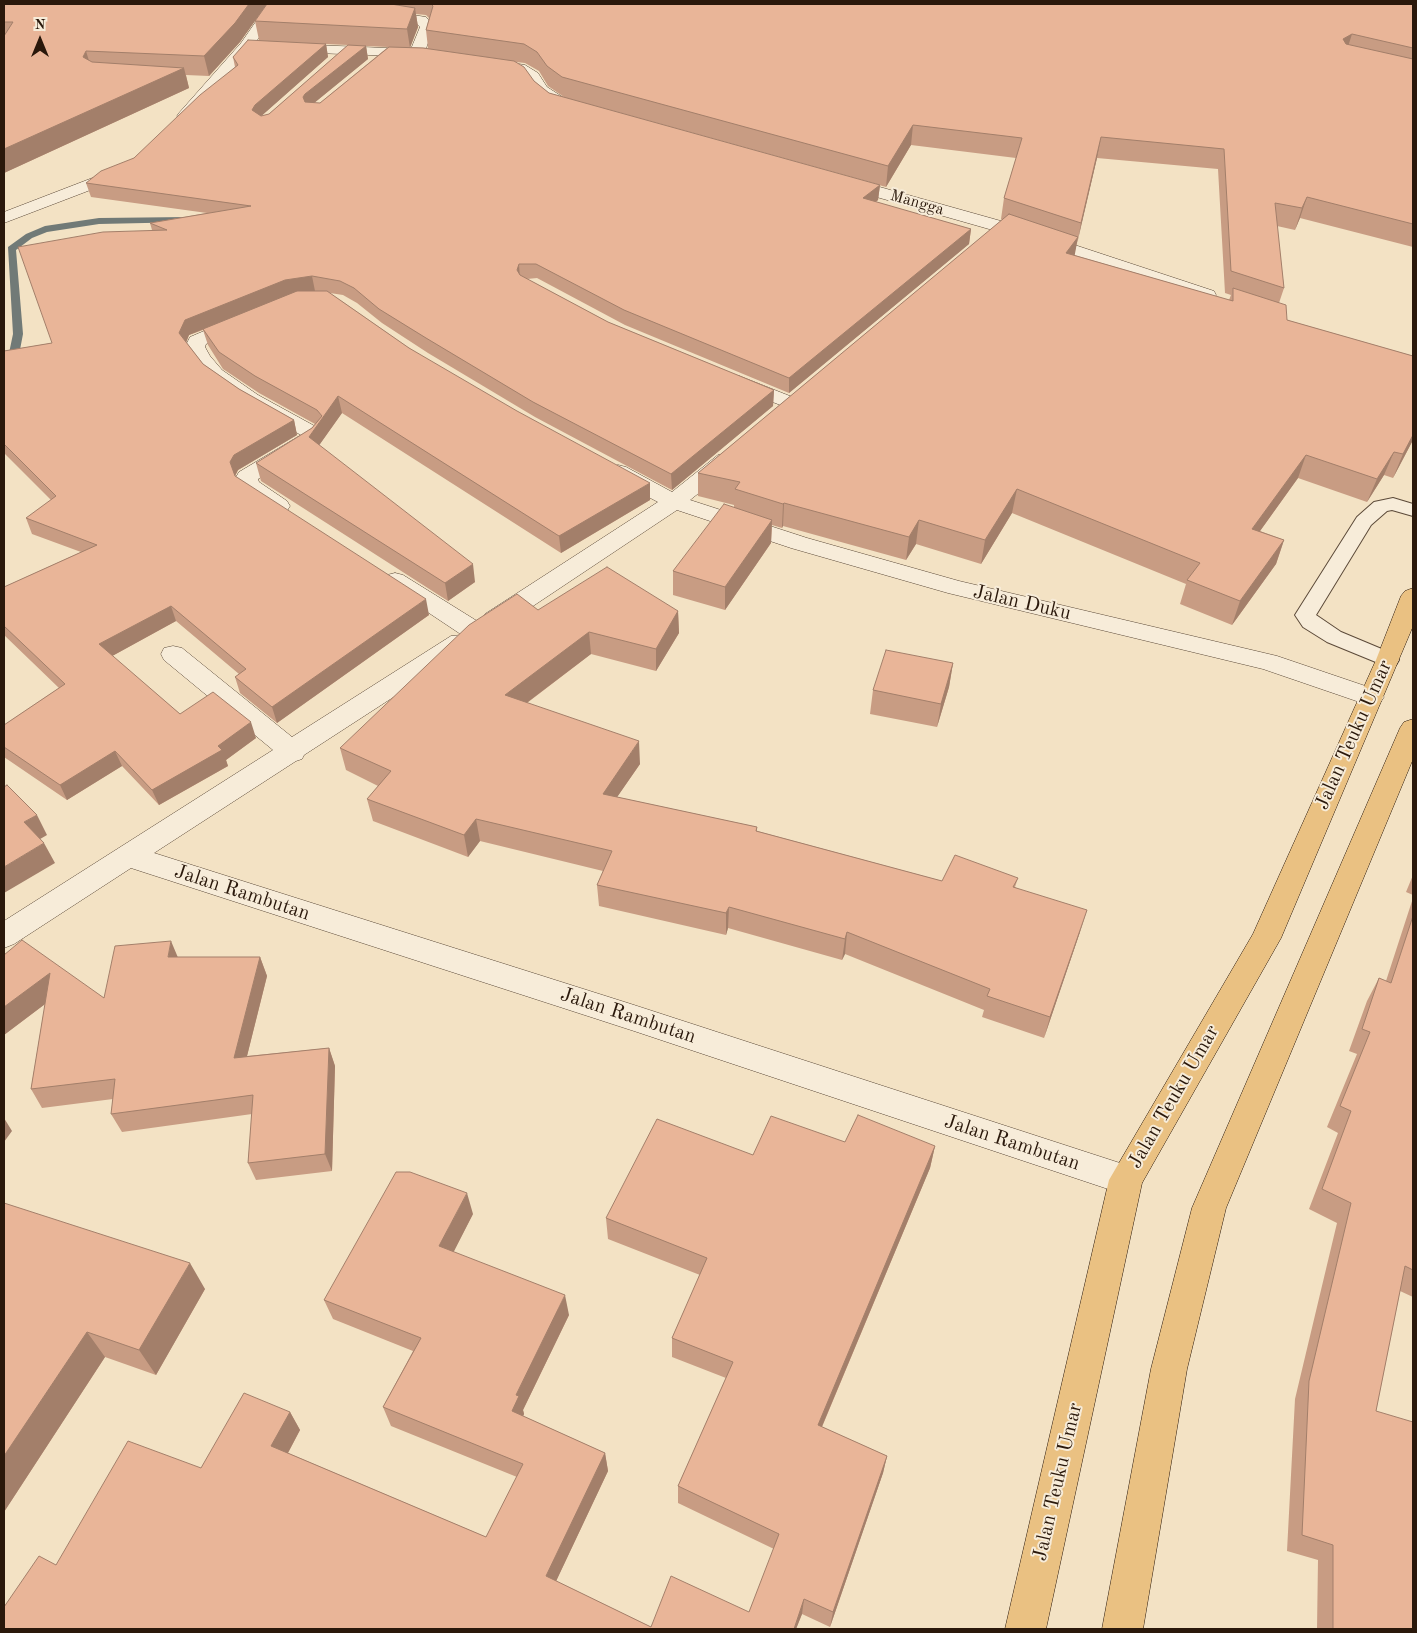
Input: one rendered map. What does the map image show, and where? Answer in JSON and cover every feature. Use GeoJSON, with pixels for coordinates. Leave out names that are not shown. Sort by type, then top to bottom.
{"type":"FeatureCollection","features":[{"type":"Feature","properties":{"kind":"highway","name":"Jalan Teuku Umar"},"geometry":{"type":"LineString","coordinates":[[1025,1629],[1126,1180],[1266,938],[1388,660],[1413,596]]}},
{"type":"Feature","properties":{"kind":"highway"},"geometry":{"type":"LineString","coordinates":[[1122,1629],[1169,1369],[1209,1208],[1413,728]]}},
{"type":"Feature","properties":{"kind":"street"},"geometry":{"type":"LineString","coordinates":[[173,128],[246,46],[274,4]]}},
{"type":"Feature","properties":{"kind":"street"},"geometry":{"type":"LineString","coordinates":[[246,46],[425,55],[427,26],[421,20],[395,17],[391,14],[398,4]]}},
{"type":"Feature","properties":{"kind":"street"},"geometry":{"type":"LineString","coordinates":[[332,64],[346,50]]}},
{"type":"Feature","properties":{"kind":"street"},"geometry":{"type":"LineString","coordinates":[[372,65],[387,53]]}},
{"type":"Feature","properties":{"kind":"street"},"geometry":{"type":"LineString","coordinates":[[474,61],[520,68],[534,76],[541,90],[557,102],[582,109]]}},
{"type":"Feature","properties":{"kind":"street"},"geometry":{"type":"LineString","coordinates":[[193,82],[212,83]]}},
{"type":"Feature","properties":{"kind":"street"},"geometry":{"type":"LineString","coordinates":[[4,218],[102,181],[131,167],[137,162]]}},
{"type":"Feature","properties":{"kind":"street","name":"Mangga"},"geometry":{"type":"LineString","coordinates":[[832,179],[1002,227],[1224,301]]}},
{"type":"Feature","properties":{"kind":"street"},"geometry":{"type":"LineString","coordinates":[[980,246],[1002,227]]}},
{"type":"Feature","properties":{"kind":"street"},"geometry":{"type":"LineString","coordinates":[[258,315],[197,341],[195,347],[215,374],[251,399],[313,433],[308,440],[247,477],[248,485],[297,517]]}},
{"type":"Feature","properties":{"kind":"street"},"geometry":{"type":"LineString","coordinates":[[720,373],[801,398],[771,422]]}},
{"type":"Feature","properties":{"kind":"street"},"geometry":{"type":"LineString","coordinates":[[4,936],[293,752],[674,502],[741,447]]}},
{"type":"Feature","properties":{"kind":"street","name":"Jalan Duku"},"geometry":{"type":"LineString","coordinates":[[605,465],[674,502],[798,543],[956,588],[1268,662],[1371,697]]}},
{"type":"Feature","properties":{"kind":"street"},"geometry":{"type":"LineString","coordinates":[[378,569],[476,632]]}},
{"type":"Feature","properties":{"kind":"street"},"geometry":{"type":"LineString","coordinates":[[173,654],[293,752]]}},
{"type":"Feature","properties":{"kind":"street","name":"Jalan Rambutan"},"geometry":{"type":"LineString","coordinates":[[128,856],[634,1018],[1126,1180]]}},
{"type":"Feature","properties":{"kind":"lane"},"geometry":{"type":"LineString","coordinates":[[1388,660],[1334,637],[1310,622],[1305,614],[1364,521],[1382,506],[1393,504],[1413,510]]}},
{"type":"Feature","properties":{"kind":"building"},"geometry":{"type":"Polygon","coordinates":[[[4,4],[249,4],[235,23],[204,56],[86,51],[83,57],[92,62],[184,68],[4,149],[4,36],[13,22],[4,22],[4,4]]]}},
{"type":"Feature","properties":{"kind":"building"},"geometry":{"type":"Polygon","coordinates":[[[267,4],[391,4],[415,8],[407,29],[255,21],[267,4]]]}},
{"type":"Feature","properties":{"kind":"building"},"geometry":{"type":"Polygon","coordinates":[[[431,4],[1413,4],[1413,48],[1352,34],[1343,39],[1346,44],[1413,59],[1413,224],[1307,197],[1302,208],[1275,203],[1284,288],[1231,271],[1224,149],[1101,137],[1081,223],[1004,198],[1022,138],[913,125],[888,166],[562,77],[547,66],[537,52],[524,44],[426,30],[433,6],[431,4]]]}},
{"type":"Feature","properties":{"kind":"building"},"geometry":{"type":"Polygon","coordinates":[[[248,40],[326,44],[255,105],[252,110],[261,116],[269,114],[348,45],[366,46],[305,94],[303,97],[305,102],[320,103],[389,47],[423,48],[514,61],[524,67],[534,81],[549,93],[880,185],[863,198],[971,229],[789,378],[624,310],[536,264],[519,264],[517,270],[520,275],[608,322],[774,390],[671,474],[533,402],[379,309],[354,288],[340,281],[312,276],[285,280],[185,320],[179,333],[203,364],[239,389],[294,420],[234,455],[230,462],[235,476],[426,599],[272,707],[235,677],[246,669],[171,606],[99,644],[180,714],[213,692],[251,722],[218,746],[222,750],[152,790],[115,751],[60,785],[4,747],[4,725],[65,684],[4,626],[4,587],[97,545],[26,518],[56,496],[4,444],[4,351],[52,343],[18,247],[103,232],[167,230],[150,223],[251,206],[86,183],[101,171],[134,158],[200,95],[238,65],[233,57],[248,40]]]}},
{"type":"Feature","properties":{"kind":"building"},"geometry":{"type":"Polygon","coordinates":[[[1009,214],[1078,237],[1066,253],[1233,301],[1233,288],[1286,305],[1287,320],[1413,356],[1413,435],[1403,454],[1394,452],[1377,479],[1306,455],[1252,529],[1284,540],[1240,601],[1187,580],[1200,563],[1017,489],[985,540],[919,520],[909,537],[783,504],[735,489],[740,482],[698,473],[1009,214]]]}},
{"type":"Feature","properties":{"kind":"building"},"geometry":{"type":"Polygon","coordinates":[[[297,291],[327,291],[409,348],[517,411],[650,483],[559,536],[338,396],[309,437],[473,564],[445,583],[256,463],[312,428],[322,416],[317,410],[255,376],[219,352],[203,329],[297,291]]]}},
{"type":"Feature","properties":{"kind":"building"},"geometry":{"type":"Polygon","coordinates":[[[724,504],[772,520],[725,587],[673,571],[724,504]]]}},
{"type":"Feature","properties":{"kind":"building"},"geometry":{"type":"Polygon","coordinates":[[[607,567],[678,611],[656,649],[589,632],[505,695],[639,741],[603,794],[757,827],[756,831],[942,881],[955,855],[1018,878],[1013,887],[1087,910],[1050,1017],[987,996],[990,989],[847,932],[845,939],[729,907],[726,913],[597,885],[612,851],[476,819],[464,835],[367,799],[391,771],[340,748],[469,625],[517,594],[538,610],[607,567]]]}},
{"type":"Feature","properties":{"kind":"building"},"geometry":{"type":"Polygon","coordinates":[[[886,650],[953,663],[941,704],[873,690],[886,650]]]}},
{"type":"Feature","properties":{"kind":"building"},"geometry":{"type":"Polygon","coordinates":[[[7,785],[37,815],[24,822],[44,843],[4,867],[4,787],[7,785]]]}},
{"type":"Feature","properties":{"kind":"building"},"geometry":{"type":"Polygon","coordinates":[[[1413,916],[1413,1270],[1405,1266],[1376,1411],[1413,1422],[1413,1629],[1333,1629],[1333,1545],[1302,1535],[1309,1381],[1351,1203],[1322,1189],[1351,1111],[1340,1106],[1370,1032],[1362,1029],[1379,978],[1391,983],[1413,916]]]}},
{"type":"Feature","properties":{"kind":"building"},"geometry":{"type":"Polygon","coordinates":[[[22,940],[104,998],[115,946],[171,941],[168,957],[260,957],[234,1058],[329,1048],[325,1154],[248,1163],[253,1095],[111,1114],[115,1079],[31,1089],[50,973],[4,1007],[4,955],[22,940]]]}},
{"type":"Feature","properties":{"kind":"building"},"geometry":{"type":"Polygon","coordinates":[[[858,1115],[935,1146],[818,1425],[887,1456],[833,1612],[804,1599],[794,1629],[4,1629],[4,1607],[39,1556],[56,1565],[128,1441],[201,1468],[244,1393],[290,1412],[271,1446],[486,1537],[523,1464],[383,1407],[421,1338],[324,1300],[396,1172],[410,1172],[467,1193],[439,1246],[565,1295],[516,1395],[519,1396],[512,1411],[605,1453],[546,1576],[651,1627],[671,1576],[749,1612],[779,1534],[678,1486],[733,1362],[672,1338],[707,1258],[606,1218],[657,1119],[753,1155],[771,1116],[845,1142],[858,1115]]]}},
{"type":"Feature","properties":{"kind":"building"},"geometry":{"type":"Polygon","coordinates":[[[4,1203],[190,1263],[139,1350],[87,1332],[4,1456],[4,1203]]]}},
{"type":"Feature","properties":{"kind":"waterway"},"geometry":{"type":"LineString","coordinates":[[4,402],[18,334],[11,249],[29,236],[45,229],[99,221],[188,220]]}}]}
